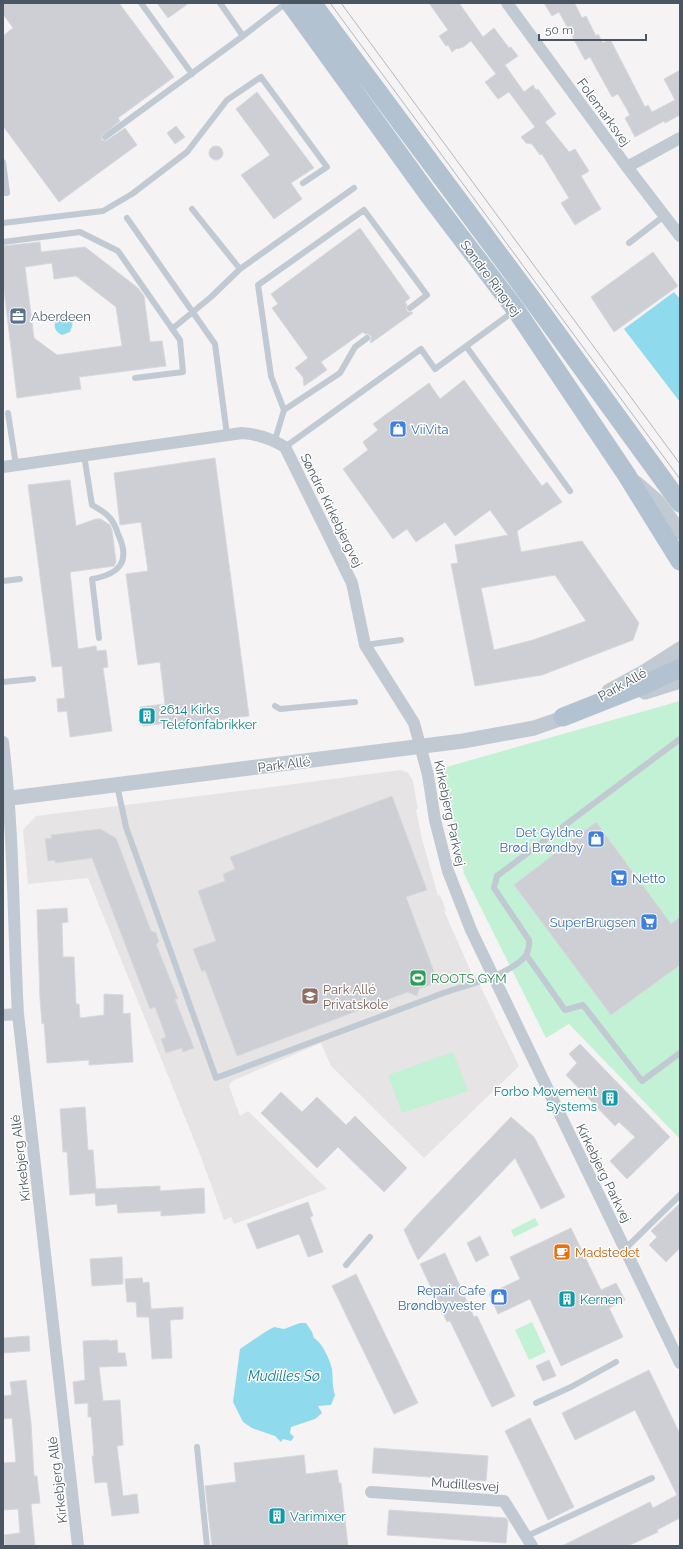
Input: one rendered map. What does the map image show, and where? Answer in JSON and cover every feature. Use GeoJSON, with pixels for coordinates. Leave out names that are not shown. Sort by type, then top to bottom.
{"type":"FeatureCollection","features":[{"type":"Feature","properties":{"kind":"main road","name":"Søndre Ringvej"},"geometry":{"type":"LineString","coordinates":[[290,3],[428,194],[516,310],[626,474],[680,561]]}},
{"type":"Feature","properties":{"kind":"main road","name":"Søndre Ringvej"},"geometry":{"type":"LineString","coordinates":[[312,3],[532,299],[680,503]]}},
{"type":"Feature","properties":{"kind":"main road"},"geometry":{"type":"LineString","coordinates":[[563,717],[644,685],[680,668]]}},
{"type":"Feature","properties":{"kind":"street","name":"Folemarksvej"},"geometry":{"type":"LineString","coordinates":[[507,3],[627,167],[680,236]]}},
{"type":"Feature","properties":{"kind":"street"},"geometry":{"type":"LineString","coordinates":[[627,167],[680,138]]}},
{"type":"Feature","properties":{"kind":"street"},"geometry":{"type":"LineString","coordinates":[[3,467],[242,433],[251,434],[280,444]]}},
{"type":"Feature","properties":{"kind":"street","name":"Søndre Kirkebjergvej"},"geometry":{"type":"LineString","coordinates":[[280,444],[352,583],[365,646],[414,723],[421,746]]}},
{"type":"Feature","properties":{"kind":"street"},"geometry":{"type":"LineString","coordinates":[[626,474],[658,502],[680,532]]}},
{"type":"Feature","properties":{"kind":"street","name":"Park Allé"},"geometry":{"type":"LineString","coordinates":[[563,717],[644,672],[680,649]]}},
{"type":"Feature","properties":{"kind":"street","name":"Park Allé"},"geometry":{"type":"LineString","coordinates":[[5,799],[421,746],[514,732],[534,728],[563,717],[680,681]]}},
{"type":"Feature","properties":{"kind":"street","name":"Kirkebjerg Allé"},"geometry":{"type":"LineString","coordinates":[[3,742],[7,774],[5,799],[7,846],[10,867],[18,1014],[78,1546]]}},
{"type":"Feature","properties":{"kind":"street","name":"Kirkebjerg Parkvej"},"geometry":{"type":"LineString","coordinates":[[421,746],[428,775],[435,820],[448,872],[471,930],[680,1363]]}},
{"type":"Feature","properties":{"kind":"street"},"geometry":{"type":"LineString","coordinates":[[3,1015],[18,1014]]}},
{"type":"Feature","properties":{"kind":"street","name":"Mudillesvej"},"geometry":{"type":"LineString","coordinates":[[371,1492],[504,1501],[529,1541]]}},
{"type":"Feature","properties":{"kind":"lane"},"geometry":{"type":"LineString","coordinates":[[140,3],[192,74]]}},
{"type":"Feature","properties":{"kind":"lane"},"geometry":{"type":"LineString","coordinates":[[220,3],[244,36]]}},
{"type":"Feature","properties":{"kind":"lane"},"geometry":{"type":"LineString","coordinates":[[105,137],[244,36],[286,3]]}},
{"type":"Feature","properties":{"kind":"lane"},"geometry":{"type":"LineString","coordinates":[[3,223],[102,211],[132,194],[187,152],[227,100],[260,77],[327,167],[303,183]]}},
{"type":"Feature","properties":{"kind":"lane"},"geometry":{"type":"LineString","coordinates":[[3,162],[7,193],[3,193]]}},
{"type":"Feature","properties":{"kind":"lane"},"geometry":{"type":"LineString","coordinates":[[172,328],[211,297],[240,269],[354,188]]}},
{"type":"Feature","properties":{"kind":"lane"},"geometry":{"type":"LineString","coordinates":[[192,209],[240,269]]}},
{"type":"Feature","properties":{"kind":"lane"},"geometry":{"type":"LineString","coordinates":[[280,444],[284,410],[271,376],[258,285],[364,210],[427,295],[410,308]]}},
{"type":"Feature","properties":{"kind":"lane"},"geometry":{"type":"LineString","coordinates":[[629,243],[664,216]]}},
{"type":"Feature","properties":{"kind":"lane"},"geometry":{"type":"LineString","coordinates":[[127,218],[215,344],[227,435]]}},
{"type":"Feature","properties":{"kind":"lane"},"geometry":{"type":"LineString","coordinates":[[3,242],[80,232],[118,251],[180,340],[183,372],[135,378]]}},
{"type":"Feature","properties":{"kind":"lane"},"geometry":{"type":"LineString","coordinates":[[280,444],[421,349],[435,368],[516,310]]}},
{"type":"Feature","properties":{"kind":"lane"},"geometry":{"type":"LineString","coordinates":[[284,410],[340,373],[355,347],[367,338]]}},
{"type":"Feature","properties":{"kind":"lane"},"geometry":{"type":"LineString","coordinates":[[466,346],[570,491]]}},
{"type":"Feature","properties":{"kind":"lane"},"geometry":{"type":"LineString","coordinates":[[8,414],[16,465]]}},
{"type":"Feature","properties":{"kind":"lane"},"geometry":{"type":"LineString","coordinates":[[84,455],[92,504],[107,514],[111,519],[120,538],[123,549],[123,560],[117,570],[104,577],[92,579],[99,638]]}},
{"type":"Feature","properties":{"kind":"lane"},"geometry":{"type":"LineString","coordinates":[[3,581],[20,579]]}},
{"type":"Feature","properties":{"kind":"lane"},"geometry":{"type":"LineString","coordinates":[[365,646],[401,640]]}},
{"type":"Feature","properties":{"kind":"lane"},"geometry":{"type":"LineString","coordinates":[[3,682],[33,679]]}},
{"type":"Feature","properties":{"kind":"lane"},"geometry":{"type":"LineString","coordinates":[[275,706],[280,709],[355,702]]}},
{"type":"Feature","properties":{"kind":"lane"},"geometry":{"type":"LineString","coordinates":[[117,785],[128,833],[216,1078],[442,993],[493,976],[518,964],[527,956],[529,950],[529,940],[494,888],[497,876],[680,739]]}},
{"type":"Feature","properties":{"kind":"lane"},"geometry":{"type":"LineString","coordinates":[[527,956],[564,1010],[583,1005],[642,1081],[680,1053]]}},
{"type":"Feature","properties":{"kind":"lane"},"geometry":{"type":"LineString","coordinates":[[625,1248],[680,1195]]}},
{"type":"Feature","properties":{"kind":"lane"},"geometry":{"type":"LineString","coordinates":[[346,1265],[370,1237]]}},
{"type":"Feature","properties":{"kind":"lane"},"geometry":{"type":"LineString","coordinates":[[536,1403],[571,1387],[616,1362]]}},
{"type":"Feature","properties":{"kind":"lane"},"geometry":{"type":"LineString","coordinates":[[197,1447],[207,1546]]}},
{"type":"Feature","properties":{"kind":"lane"},"geometry":{"type":"LineString","coordinates":[[529,1541],[652,1478]]}},
{"type":"Feature","properties":{"kind":"shaded area","name":"Park Allé Privatskole"},"geometry":{"type":"Polygon","coordinates":[[[401,770],[408,773],[413,781],[418,809],[416,810],[422,839],[438,896],[440,895],[446,911],[444,911],[472,974],[474,973],[519,1066],[424,1158],[331,1066],[321,1043],[232,1081],[229,1086],[240,1116],[248,1111],[327,1189],[234,1224],[231,1217],[224,1220],[201,1157],[88,878],[28,884],[23,830],[36,816],[401,770]]]}},
{"type":"Feature","properties":{"kind":"green space"},"geometry":{"type":"Polygon","coordinates":[[[680,701],[680,1139],[569,1024],[546,1038],[464,874],[443,768],[680,701]]]}},
{"type":"Feature","properties":{"kind":"green space"},"geometry":{"type":"Polygon","coordinates":[[[453,1052],[468,1091],[402,1113],[388,1075],[453,1052]]]}},
{"type":"Feature","properties":{"kind":"green space"},"geometry":{"type":"Polygon","coordinates":[[[535,1218],[539,1225],[514,1237],[511,1230],[535,1218]]]}},
{"type":"Feature","properties":{"kind":"green space"},"geometry":{"type":"Polygon","coordinates":[[[532,1322],[546,1352],[529,1360],[515,1330],[532,1322]]]}},
{"type":"Feature","properties":{"kind":"water"},"geometry":{"type":"Polygon","coordinates":[[[674,292],[680,299],[680,402],[624,329],[674,292]]]}},
{"type":"Feature","properties":{"kind":"water"},"geometry":{"type":"Polygon","coordinates":[[[67,314],[74,316],[72,326],[70,332],[62,335],[56,329],[55,323],[59,317],[67,314]]]}},
{"type":"Feature","properties":{"kind":"water","name":"Mudilles Sø"},"geometry":{"type":"Polygon","coordinates":[[[300,1323],[306,1323],[314,1338],[323,1348],[327,1356],[332,1369],[335,1395],[331,1405],[318,1406],[322,1413],[315,1419],[291,1427],[290,1433],[294,1437],[291,1441],[283,1439],[281,1442],[275,1436],[252,1428],[243,1422],[233,1402],[240,1349],[274,1327],[284,1329],[300,1323]]]}},
{"type":"Feature","properties":{"kind":"building"},"geometry":{"type":"Polygon","coordinates":[[[3,3],[119,3],[174,77],[118,118],[120,121],[101,136],[102,140],[106,141],[125,128],[137,145],[59,202],[3,126],[3,36],[13,28],[3,14],[3,3]]]}},
{"type":"Feature","properties":{"kind":"building"},"geometry":{"type":"Polygon","coordinates":[[[157,3],[189,3],[168,18],[157,3]]]}},
{"type":"Feature","properties":{"kind":"building"},"geometry":{"type":"Polygon","coordinates":[[[429,3],[459,3],[483,37],[494,28],[509,48],[511,47],[518,56],[505,65],[524,92],[533,85],[536,90],[538,89],[556,114],[545,122],[569,152],[575,149],[589,171],[581,176],[601,209],[575,225],[561,203],[569,198],[542,154],[540,155],[532,144],[526,143],[521,137],[535,127],[509,92],[498,99],[485,82],[496,74],[471,41],[462,48],[457,48],[452,52],[448,45],[446,46],[439,36],[448,30],[429,3]]]}},
{"type":"Feature","properties":{"kind":"building"},"geometry":{"type":"Polygon","coordinates":[[[544,3],[576,3],[575,4],[582,18],[586,16],[596,36],[598,34],[603,43],[610,39],[645,107],[648,105],[652,112],[675,100],[664,79],[680,70],[680,115],[665,123],[664,121],[635,137],[625,118],[630,115],[618,94],[612,97],[590,57],[585,60],[559,12],[552,16],[544,3]]]}},
{"type":"Feature","properties":{"kind":"building"},"geometry":{"type":"Polygon","coordinates":[[[257,92],[314,168],[291,183],[302,199],[274,219],[241,175],[270,155],[236,109],[257,92]]]}},
{"type":"Feature","properties":{"kind":"building"},"geometry":{"type":"Polygon","coordinates":[[[176,126],[185,137],[175,144],[167,133],[176,126]]]}},
{"type":"Feature","properties":{"kind":"building"},"geometry":{"type":"Polygon","coordinates":[[[216,146],[221,148],[223,153],[221,158],[216,160],[211,158],[209,153],[211,148],[216,146]]]}},
{"type":"Feature","properties":{"kind":"building"},"geometry":{"type":"Polygon","coordinates":[[[360,228],[410,298],[405,302],[407,305],[406,309],[408,312],[413,313],[371,343],[371,336],[363,332],[321,362],[327,370],[304,386],[303,377],[295,368],[308,358],[272,308],[278,304],[271,294],[360,228]]]}},
{"type":"Feature","properties":{"kind":"building"},"geometry":{"type":"Polygon","coordinates":[[[40,242],[41,252],[85,247],[138,288],[144,296],[150,342],[162,341],[166,366],[79,377],[81,389],[17,398],[3,282],[3,246],[40,242]],[[52,263],[25,267],[34,338],[57,355],[122,346],[116,307],[76,276],[54,279],[52,263]]]}},
{"type":"Feature","properties":{"kind":"building"},"geometry":{"type":"Polygon","coordinates":[[[653,252],[678,286],[614,332],[591,297],[653,252]]]}},
{"type":"Feature","properties":{"kind":"building"},"geometry":{"type":"Polygon","coordinates":[[[464,380],[542,486],[547,482],[562,502],[517,531],[521,552],[582,541],[639,623],[633,640],[542,675],[475,686],[451,564],[458,563],[455,545],[508,535],[490,510],[455,536],[445,522],[416,542],[407,529],[393,539],[343,469],[368,450],[363,442],[378,430],[373,424],[429,383],[440,399],[464,380]],[[555,575],[481,588],[494,650],[533,640],[586,621],[555,575]]]}},
{"type":"Feature","properties":{"kind":"building"},"geometry":{"type":"Polygon","coordinates":[[[215,458],[249,716],[167,726],[167,723],[143,726],[140,707],[165,704],[160,662],[138,665],[126,574],[148,571],[141,522],[120,525],[114,473],[215,458]]]}},
{"type":"Feature","properties":{"kind":"building"},"geometry":{"type":"Polygon","coordinates":[[[70,480],[76,526],[96,519],[101,519],[110,525],[116,562],[114,566],[70,572],[78,649],[96,646],[97,651],[106,650],[108,667],[103,668],[112,731],[70,737],[67,711],[58,712],[57,699],[65,698],[62,666],[52,667],[28,485],[70,480]]]}},
{"type":"Feature","properties":{"kind":"building"},"geometry":{"type":"Polygon","coordinates":[[[392,796],[427,890],[406,897],[438,982],[419,989],[417,996],[408,992],[237,1056],[205,970],[202,972],[193,949],[216,941],[198,891],[225,881],[223,874],[235,869],[230,857],[392,796]]]}},
{"type":"Feature","properties":{"kind":"building"},"geometry":{"type":"Polygon","coordinates":[[[596,822],[671,924],[680,917],[680,965],[611,1015],[514,885],[596,822]]]}},
{"type":"Feature","properties":{"kind":"building"},"geometry":{"type":"Polygon","coordinates":[[[100,829],[116,838],[151,931],[156,933],[159,942],[156,944],[178,999],[175,999],[194,1048],[183,1052],[182,1048],[166,1053],[161,1039],[166,1037],[155,1007],[150,1009],[92,858],[55,863],[55,860],[48,861],[45,839],[52,838],[51,835],[100,829]]]}},
{"type":"Feature","properties":{"kind":"building"},"geometry":{"type":"Polygon","coordinates":[[[67,908],[68,922],[62,923],[63,957],[74,957],[76,1004],[79,1004],[80,1018],[104,1015],[104,994],[123,995],[123,1014],[130,1013],[133,1062],[89,1065],[89,1060],[47,1063],[44,1023],[42,1024],[40,998],[37,910],[67,908]]]}},
{"type":"Feature","properties":{"kind":"building","name":"Forbo Movement Systems"},"geometry":{"type":"Polygon","coordinates":[[[580,1044],[670,1137],[627,1179],[610,1161],[635,1137],[619,1122],[615,1126],[566,1075],[577,1063],[569,1054],[580,1044]]]}},
{"type":"Feature","properties":{"kind":"building"},"geometry":{"type":"Polygon","coordinates":[[[281,1092],[302,1112],[317,1097],[346,1125],[355,1116],[407,1168],[384,1192],[338,1147],[317,1168],[261,1113],[281,1092]]]}},
{"type":"Feature","properties":{"kind":"building"},"geometry":{"type":"Polygon","coordinates":[[[85,1107],[88,1150],[93,1150],[96,1189],[160,1186],[160,1191],[204,1188],[205,1213],[161,1216],[161,1211],[118,1213],[117,1204],[96,1206],[95,1193],[70,1195],[67,1152],[63,1152],[60,1109],[85,1107]]]}},
{"type":"Feature","properties":{"kind":"building"},"geometry":{"type":"Polygon","coordinates":[[[511,1117],[534,1137],[565,1197],[541,1209],[515,1158],[418,1260],[404,1230],[511,1117]]]}},
{"type":"Feature","properties":{"kind":"building"},"geometry":{"type":"Polygon","coordinates":[[[308,1202],[313,1216],[310,1217],[323,1252],[308,1257],[299,1234],[257,1249],[247,1224],[308,1202]]]}},
{"type":"Feature","properties":{"kind":"building"},"geometry":{"type":"Polygon","coordinates":[[[680,1203],[680,1248],[666,1262],[649,1245],[657,1237],[651,1231],[680,1203]]]}},
{"type":"Feature","properties":{"kind":"building","name":"Kernen"},"geometry":{"type":"Polygon","coordinates":[[[571,1228],[601,1290],[616,1283],[625,1300],[609,1308],[623,1337],[561,1366],[530,1299],[498,1314],[489,1294],[520,1279],[510,1257],[571,1228]]]}},
{"type":"Feature","properties":{"kind":"building"},"geometry":{"type":"Polygon","coordinates":[[[480,1236],[489,1255],[476,1262],[467,1243],[480,1236]]]}},
{"type":"Feature","properties":{"kind":"building"},"geometry":{"type":"Polygon","coordinates":[[[445,1253],[474,1317],[477,1316],[515,1396],[492,1407],[450,1321],[447,1322],[420,1264],[445,1253]]]}},
{"type":"Feature","properties":{"kind":"building"},"geometry":{"type":"Polygon","coordinates":[[[122,1257],[123,1284],[92,1286],[90,1259],[122,1257]]]}},
{"type":"Feature","properties":{"kind":"building"},"geometry":{"type":"Polygon","coordinates":[[[356,1274],[418,1403],[394,1414],[332,1286],[356,1274]]]}},
{"type":"Feature","properties":{"kind":"building"},"geometry":{"type":"Polygon","coordinates":[[[142,1278],[143,1283],[149,1282],[151,1309],[183,1307],[183,1319],[170,1320],[172,1358],[152,1359],[149,1317],[137,1317],[136,1302],[127,1302],[125,1279],[142,1278]]]}},
{"type":"Feature","properties":{"kind":"building"},"geometry":{"type":"Polygon","coordinates":[[[29,1336],[30,1351],[3,1353],[3,1338],[29,1336]]]}},
{"type":"Feature","properties":{"kind":"building"},"geometry":{"type":"Polygon","coordinates":[[[117,1340],[118,1353],[125,1353],[127,1366],[99,1367],[103,1401],[120,1400],[123,1445],[117,1446],[123,1496],[137,1494],[139,1513],[112,1516],[107,1482],[95,1483],[92,1456],[94,1456],[91,1417],[88,1417],[88,1403],[75,1404],[73,1382],[85,1380],[83,1341],[117,1340]]]}},
{"type":"Feature","properties":{"kind":"building"},"geometry":{"type":"Polygon","coordinates":[[[549,1360],[556,1376],[543,1381],[536,1366],[549,1360]]]}},
{"type":"Feature","properties":{"kind":"building"},"geometry":{"type":"Polygon","coordinates":[[[649,1370],[680,1434],[680,1518],[657,1530],[658,1532],[628,1546],[562,1546],[650,1502],[653,1508],[677,1495],[635,1410],[575,1440],[562,1413],[649,1370]]]}},
{"type":"Feature","properties":{"kind":"building"},"geometry":{"type":"Polygon","coordinates":[[[26,1380],[31,1423],[34,1476],[37,1476],[40,1503],[31,1504],[35,1546],[5,1546],[4,1535],[20,1533],[18,1509],[3,1510],[3,1463],[16,1462],[12,1418],[3,1419],[3,1396],[12,1395],[10,1382],[26,1380]]]}},
{"type":"Feature","properties":{"kind":"building"},"geometry":{"type":"Polygon","coordinates":[[[530,1418],[574,1507],[548,1520],[505,1431],[530,1418]]]}},
{"type":"Feature","properties":{"kind":"building"},"geometry":{"type":"Polygon","coordinates":[[[374,1448],[488,1456],[486,1481],[372,1473],[374,1448]]]}},
{"type":"Feature","properties":{"kind":"building","name":"Varimixer"},"geometry":{"type":"Polygon","coordinates":[[[304,1455],[306,1474],[337,1470],[339,1483],[341,1483],[348,1546],[212,1546],[205,1486],[236,1482],[234,1463],[304,1455]]]}},
{"type":"Feature","properties":{"kind":"building"},"geometry":{"type":"Polygon","coordinates":[[[389,1510],[506,1518],[508,1521],[506,1543],[387,1535],[389,1510]]]}},
{"type":"Feature","properties":{"kind":"tram line"},"geometry":{"type":"LineString","coordinates":[[330,3],[680,479]]}},
{"type":"Feature","properties":{"kind":"tram line"},"geometry":{"type":"LineString","coordinates":[[341,3],[680,464]]}},
{"type":"Feature","properties":{"kind":"place","name":"Aberdeen"},"geometry":{"type":"Point","coordinates":[18,316]}},
{"type":"Feature","properties":{"kind":"place","name":"ViiVita"},"geometry":{"type":"Point","coordinates":[398,429]}},
{"type":"Feature","properties":{"kind":"place","name":"2614 Kirks Telefonfabrikker"},"geometry":{"type":"Point","coordinates":[147,716]}},
{"type":"Feature","properties":{"kind":"place","name":"Det Gyldne Brød Brøndby"},"geometry":{"type":"Point","coordinates":[596,839]}},
{"type":"Feature","properties":{"kind":"place","name":"Netto"},"geometry":{"type":"Point","coordinates":[619,878]}},
{"type":"Feature","properties":{"kind":"place","name":"SuperBrugsen"},"geometry":{"type":"Point","coordinates":[649,922]}},
{"type":"Feature","properties":{"kind":"place","name":"ROOTS GYM"},"geometry":{"type":"Point","coordinates":[418,978]}},
{"type":"Feature","properties":{"kind":"place","name":"Park Allé Privatskole"},"geometry":{"type":"Point","coordinates":[310,996]}},
{"type":"Feature","properties":{"kind":"place","name":"Forbo Movement Systems"},"geometry":{"type":"Point","coordinates":[610,1098]}},
{"type":"Feature","properties":{"kind":"place","name":"Madstedet"},"geometry":{"type":"Point","coordinates":[562,1252]}},
{"type":"Feature","properties":{"kind":"place","name":"Repair Cafe Brøndbyvester"},"geometry":{"type":"Point","coordinates":[499,1297]}},
{"type":"Feature","properties":{"kind":"place","name":"Kernen"},"geometry":{"type":"Point","coordinates":[567,1299]}},
{"type":"Feature","properties":{"kind":"place","name":"Varimixer"},"geometry":{"type":"Point","coordinates":[277,1516]}}]}
